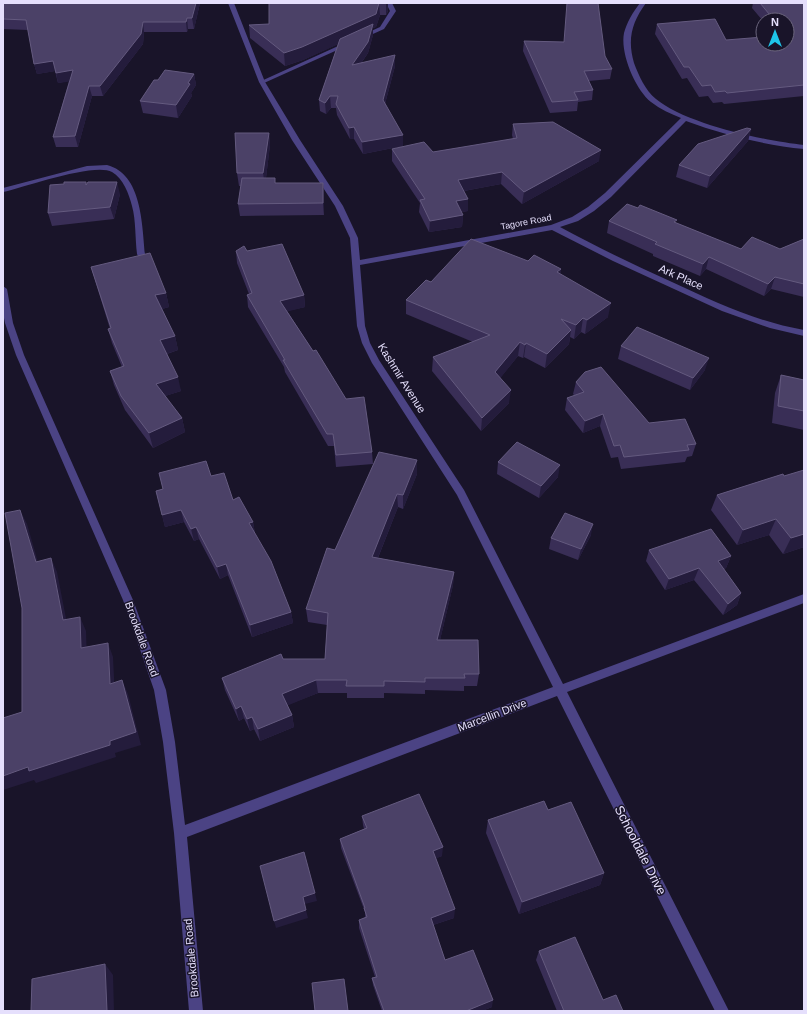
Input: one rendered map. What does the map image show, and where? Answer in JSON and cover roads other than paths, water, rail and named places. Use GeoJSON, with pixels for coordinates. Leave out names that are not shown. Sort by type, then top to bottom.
{"type":"FeatureCollection","features":[{"type":"Feature","properties":{"kind":"street"},"geometry":{"type":"LineString","coordinates":[[262,82],[382,28],[394,11],[389,3]]}},
{"type":"Feature","properties":{"kind":"street"},"geometry":{"type":"LineString","coordinates":[[643,3],[631,22],[627,35],[627,45],[632,64],[645,93],[667,110],[685,118],[759,140],[804,147]]}},
{"type":"Feature","properties":{"kind":"street","name":"Kashmir Avenue"},"geometry":{"type":"LineString","coordinates":[[233,4],[262,82],[296,140],[339,206],[354,238],[361,326],[366,343],[375,361],[460,493],[560,689]]}},
{"type":"Feature","properties":{"kind":"street","name":"Tagore Road"},"geometry":{"type":"LineString","coordinates":[[357,263],[553,227],[575,219],[591,209],[608,195],[685,118]]}},
{"type":"Feature","properties":{"kind":"street"},"geometry":{"type":"LineString","coordinates":[[3,190],[87,168],[107,167],[116,171],[124,178],[136,206],[141,254]]}},
{"type":"Feature","properties":{"kind":"street","name":"Ark Place"},"geometry":{"type":"LineString","coordinates":[[553,227],[603,254],[723,308],[759,321],[804,332]]}},
{"type":"Feature","properties":{"kind":"street","name":"Brookdale Road"},"geometry":{"type":"LineString","coordinates":[[3,289],[9,323],[20,355],[128,600],[160,690],[170,742],[196,1011]]}},
{"type":"Feature","properties":{"kind":"street","name":"Marcellin Drive"},"geometry":{"type":"LineString","coordinates":[[180,833],[804,598]]}},
{"type":"Feature","properties":{"kind":"street","name":"Schooldale Drive"},"geometry":{"type":"LineString","coordinates":[[560,689],[722,1011]]}}]}
